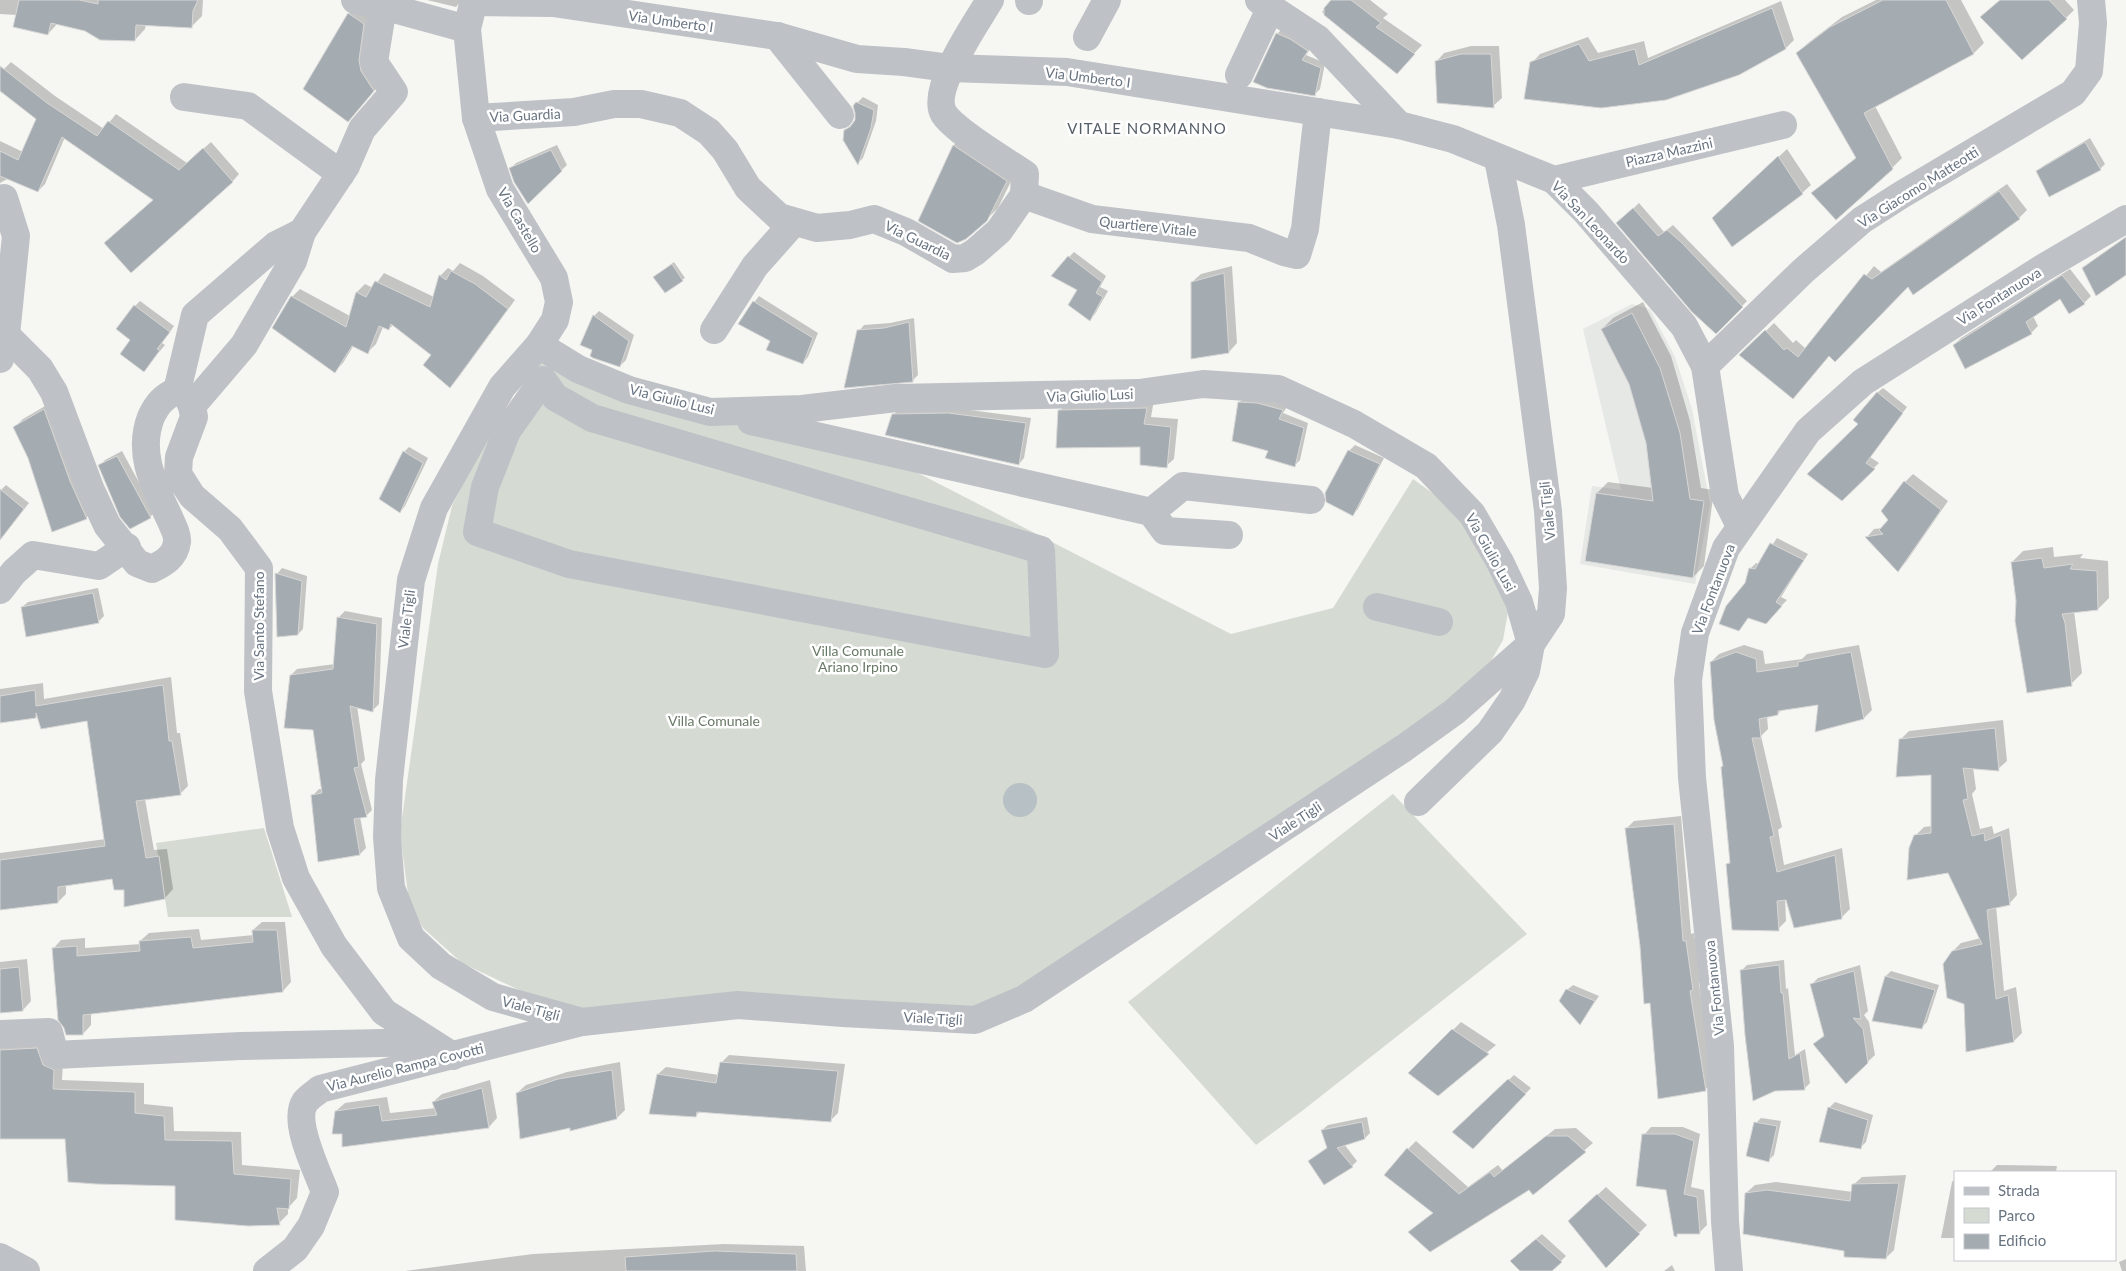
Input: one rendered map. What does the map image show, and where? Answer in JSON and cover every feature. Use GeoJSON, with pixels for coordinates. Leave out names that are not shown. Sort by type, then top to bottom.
{"type":"FeatureCollection","features":[{"type":"Feature","properties":{"kind":"street"},"geometry":{"type":"LineString","coordinates":[[355,0],[467,29]]}},
{"type":"Feature","properties":{"kind":"street"},"geometry":{"type":"LineString","coordinates":[[990,0],[949,68],[940,101],[944,114],[961,130],[1025,174],[1024,195]]}},
{"type":"Feature","properties":{"kind":"street","name":"Via Giacomo Matteotti"},"geometry":{"type":"LineString","coordinates":[[1705,366],[1803,271],[1862,220],[1900,194],[2073,93],[2089,71],[2093,23],[2091,0]]}},
{"type":"Feature","properties":{"kind":"street","name":"Via Umberto I"},"geometry":{"type":"LineString","coordinates":[[474,1],[553,3],[777,36],[857,59],[904,62],[949,68],[1067,72],[1399,126]]}},
{"type":"Feature","properties":{"kind":"street","name":"Via Castello"},"geometry":{"type":"LineString","coordinates":[[474,1],[467,29],[476,118],[500,189],[554,278],[559,302],[555,320],[539,345]]}},
{"type":"Feature","properties":{"kind":"street"},"geometry":{"type":"LineString","coordinates":[[1087,37],[1104,1]]}},
{"type":"Feature","properties":{"kind":"street"},"geometry":{"type":"LineString","coordinates":[[1239,75],[1265,5],[1318,39],[1399,126]]}},
{"type":"Feature","properties":{"kind":"street"},"geometry":{"type":"LineString","coordinates":[[1,198],[16,236],[3,347],[40,369],[54,392],[90,488],[107,525],[127,547],[137,562],[152,569],[173,555],[178,540],[152,482],[147,462],[146,430],[155,409],[166,395],[185,398],[244,345],[292,261],[302,232],[341,174],[362,129],[394,92],[374,62],[384,6]]}},
{"type":"Feature","properties":{"kind":"street"},"geometry":{"type":"LineString","coordinates":[[777,36],[840,116]]}},
{"type":"Feature","properties":{"kind":"street"},"geometry":{"type":"LineString","coordinates":[[184,97],[248,106],[341,174]]}},
{"type":"Feature","properties":{"kind":"street","name":"Via Guardia"},"geometry":{"type":"LineString","coordinates":[[476,118],[574,112],[614,104],[641,104],[680,113],[709,132],[726,150],[748,188],[779,218],[817,228],[850,225],[874,219],[906,232],[953,259],[965,258],[975,252],[999,231],[1024,195]]}},
{"type":"Feature","properties":{"kind":"street","name":"Quartiere Vitale"},"geometry":{"type":"LineString","coordinates":[[1024,195],[1092,219],[1249,238],[1284,252],[1298,255],[1305,228],[1318,112]]}},
{"type":"Feature","properties":{"kind":"street","name":"Piazza Mazzini"},"geometry":{"type":"LineString","coordinates":[[1554,180],[1783,125]]}},
{"type":"Feature","properties":{"kind":"street","name":"Via San Leonardo"},"geometry":{"type":"LineString","coordinates":[[1399,126],[1453,139],[1498,159],[1554,180],[1586,212],[1684,326],[1705,366],[1725,496],[1740,526]]}},
{"type":"Feature","properties":{"kind":"street","name":"Viale Tigli"},"geometry":{"type":"LineString","coordinates":[[539,345],[502,387],[434,508],[411,580],[389,780],[387,837],[391,888],[411,938],[441,966],[493,997],[582,1022],[738,1005],[975,1020],[1024,1000],[1404,748],[1454,712],[1531,644],[1551,614],[1553,588],[1548,511],[1511,224],[1498,159]]}},
{"type":"Feature","properties":{"kind":"street","name":"Via Fontanuova"},"geometry":{"type":"LineString","coordinates":[[1729,1271],[1724,1221],[1720,1046],[1692,778],[1688,680],[1695,632],[1726,548],[1808,431],[1863,382],[2041,269],[2126,219]]}},
{"type":"Feature","properties":{"kind":"street"},"geometry":{"type":"LineString","coordinates":[[714,330],[755,266],[794,222]]}},
{"type":"Feature","properties":{"kind":"street","name":"Via Santo Stefano"},"geometry":{"type":"LineString","coordinates":[[302,232],[276,245],[195,315],[185,398],[194,417],[179,457],[178,474],[192,496],[230,529],[259,568],[258,691],[280,828],[296,878],[334,946],[384,1012],[453,1056]]}},
{"type":"Feature","properties":{"kind":"street","name":"Via Giulio Lusi"},"geometry":{"type":"LineString","coordinates":[[539,345],[578,369],[620,386],[710,412],[802,409],[896,398],[1139,394],[1203,384],[1278,389],[1354,424],[1426,466],[1472,514],[1500,562],[1519,602],[1531,644]]}},
{"type":"Feature","properties":{"kind":"street"},"geometry":{"type":"LineString","coordinates":[[543,380],[556,397],[592,418],[1041,550],[1045,654],[569,564],[477,532],[485,487],[507,431],[543,380]]}},
{"type":"Feature","properties":{"kind":"street"},"geometry":{"type":"LineString","coordinates":[[710,412],[1151,512],[1165,531],[1230,536]]}},
{"type":"Feature","properties":{"kind":"street"},"geometry":{"type":"LineString","coordinates":[[1151,512],[1183,486],[1311,500]]}},
{"type":"Feature","properties":{"kind":"street"},"geometry":{"type":"LineString","coordinates":[[0,590],[14,572],[32,555],[99,566],[127,547]]}},
{"type":"Feature","properties":{"kind":"street"},"geometry":{"type":"LineString","coordinates":[[1377,607],[1439,622]]}},
{"type":"Feature","properties":{"kind":"street"},"geometry":{"type":"LineString","coordinates":[[1418,802],[1490,732],[1512,700],[1526,672],[1531,644]]}},
{"type":"Feature","properties":{"kind":"street","name":"Via Aurelio Rampa Covotti"},"geometry":{"type":"LineString","coordinates":[[267,1271],[295,1249],[311,1226],[324,1192],[316,1167],[304,1141],[301,1113],[306,1101],[320,1089],[582,1022]]}},
{"type":"Feature","properties":{"kind":"street"},"geometry":{"type":"LineString","coordinates":[[0,1034],[50,1032],[55,1055],[241,1046],[430,1042]]}},
{"type":"Feature","properties":{"kind":"street"},"geometry":{"type":"LineString","coordinates":[[0,1257],[26,1271]]}},
{"type":"Feature","properties":{"kind":"shaded area"},"geometry":{"type":"Polygon","coordinates":[[[1632,304],[1650,309],[1675,357],[1692,409],[1710,504],[1695,584],[1580,564],[1592,486],[1621,490],[1583,329],[1632,304]]]}},
{"type":"Feature","properties":{"kind":"shaded area"},"geometry":{"type":"Polygon","coordinates":[[[1020,783],[1027,784],[1032,788],[1036,793],[1036,807],[1032,812],[1027,816],[1020,817],[1013,816],[1008,812],[1004,807],[1003,800],[1004,793],[1008,788],[1013,784],[1020,783]]]}},
{"type":"Feature","properties":{"kind":"green space","name":"Villa Comunale"},"geometry":{"type":"Polygon","coordinates":[[[541,363],[628,399],[883,455],[1231,634],[1333,608],[1413,479],[1456,510],[1480,547],[1508,612],[1503,640],[1491,661],[1459,695],[995,1017],[574,1016],[462,963],[423,928],[409,902],[400,832],[438,564],[452,506],[491,429],[541,363]]]}},
{"type":"Feature","properties":{"kind":"green space"},"geometry":{"type":"Polygon","coordinates":[[[1393,794],[1527,934],[1256,1145],[1128,1002],[1393,794]]]}},
{"type":"Feature","properties":{"kind":"green space"},"geometry":{"type":"Polygon","coordinates":[[[264,828],[292,917],[168,917],[156,843],[264,828]]]}},
{"type":"Feature","properties":{"kind":"building"},"geometry":{"type":"Polygon","coordinates":[[[19,0],[79,0],[98,4],[98,0],[198,0],[193,11],[192,28],[136,25],[135,41],[100,40],[85,31],[51,23],[48,35],[13,27],[19,0]]]}},
{"type":"Feature","properties":{"kind":"building"},"geometry":{"type":"Polygon","coordinates":[[[1331,0],[1351,0],[1381,23],[1376,27],[1415,54],[1397,74],[1324,15],[1324,8],[1331,0]]]}},
{"type":"Feature","properties":{"kind":"building"},"geometry":{"type":"Polygon","coordinates":[[[1883,0],[1946,0],[1974,54],[1864,113],[1893,169],[1836,220],[1811,193],[1856,158],[1796,53],[1830,27],[1883,0]]]}},
{"type":"Feature","properties":{"kind":"building"},"geometry":{"type":"Polygon","coordinates":[[[2000,0],[2049,0],[2067,19],[2022,60],[1980,17],[2000,0]]]}},
{"type":"Feature","properties":{"kind":"building"},"geometry":{"type":"Polygon","coordinates":[[[1772,8],[1786,49],[1739,75],[1666,100],[1601,108],[1524,99],[1530,62],[1579,44],[1589,61],[1635,49],[1639,65],[1772,8]]]}},
{"type":"Feature","properties":{"kind":"building"},"geometry":{"type":"Polygon","coordinates":[[[348,13],[364,24],[359,60],[361,71],[374,91],[348,122],[303,89],[348,13]]]}},
{"type":"Feature","properties":{"kind":"building"},"geometry":{"type":"Polygon","coordinates":[[[1276,33],[1290,39],[1308,51],[1302,60],[1321,68],[1315,96],[1267,88],[1253,82],[1276,33]]]}},
{"type":"Feature","properties":{"kind":"building"},"geometry":{"type":"Polygon","coordinates":[[[1461,54],[1491,54],[1494,108],[1437,103],[1435,61],[1461,54]]]}},
{"type":"Feature","properties":{"kind":"building"},"geometry":{"type":"Polygon","coordinates":[[[0,66],[47,103],[97,136],[108,121],[179,170],[203,148],[233,182],[131,273],[104,243],[153,200],[62,137],[38,192],[0,176],[0,151],[18,160],[36,119],[0,91],[0,66]]]}},
{"type":"Feature","properties":{"kind":"building"},"geometry":{"type":"Polygon","coordinates":[[[856,102],[874,110],[871,128],[858,165],[843,140],[844,130],[850,127],[855,120],[853,106],[856,102]]]}},
{"type":"Feature","properties":{"kind":"building"},"geometry":{"type":"Polygon","coordinates":[[[2085,142],[2101,170],[2049,197],[2036,171],[2085,142]]]}},
{"type":"Feature","properties":{"kind":"building"},"geometry":{"type":"Polygon","coordinates":[[[953,145],[1007,181],[987,221],[966,239],[957,243],[918,221],[953,145]]]}},
{"type":"Feature","properties":{"kind":"building"},"geometry":{"type":"Polygon","coordinates":[[[551,150],[562,171],[528,204],[514,182],[509,168],[551,150]]]}},
{"type":"Feature","properties":{"kind":"building"},"geometry":{"type":"Polygon","coordinates":[[[1778,156],[1803,194],[1732,247],[1712,218],[1778,156]]]}},
{"type":"Feature","properties":{"kind":"building"},"geometry":{"type":"Polygon","coordinates":[[[1999,191],[2020,219],[1913,295],[1908,287],[1835,362],[1829,356],[1793,399],[1739,355],[1765,330],[1784,350],[1787,348],[1798,357],[1864,274],[1872,279],[1999,191]]]}},
{"type":"Feature","properties":{"kind":"building"},"geometry":{"type":"Polygon","coordinates":[[[1633,208],[1658,236],[1667,230],[1681,242],[1743,307],[1716,334],[1692,312],[1616,223],[1633,208]]]}},
{"type":"Feature","properties":{"kind":"building"},"geometry":{"type":"Polygon","coordinates":[[[2126,237],[2126,275],[2096,296],[2082,268],[2126,237]]]}},
{"type":"Feature","properties":{"kind":"building"},"geometry":{"type":"Polygon","coordinates":[[[1068,256],[1102,282],[1096,293],[1103,297],[1090,321],[1068,305],[1077,290],[1051,276],[1068,256]]]}},
{"type":"Feature","properties":{"kind":"building"},"geometry":{"type":"Polygon","coordinates":[[[672,264],[683,281],[665,293],[653,277],[672,264]]]}},
{"type":"Feature","properties":{"kind":"building"},"geometry":{"type":"Polygon","coordinates":[[[451,271],[475,284],[508,309],[450,388],[423,365],[431,355],[391,324],[389,330],[379,326],[368,354],[352,346],[335,373],[272,328],[291,296],[346,327],[356,292],[366,297],[375,281],[430,307],[439,275],[446,280],[451,271]]]}},
{"type":"Feature","properties":{"kind":"building"},"geometry":{"type":"Polygon","coordinates":[[[1224,273],[1229,353],[1191,359],[1191,282],[1224,273]]]}},
{"type":"Feature","properties":{"kind":"building"},"geometry":{"type":"Polygon","coordinates":[[[2062,275],[2085,304],[2069,314],[2060,299],[2026,322],[2032,334],[1965,369],[1953,345],[2062,275]]]}},
{"type":"Feature","properties":{"kind":"building"},"geometry":{"type":"Polygon","coordinates":[[[753,301],[813,338],[803,364],[766,350],[770,341],[738,324],[753,301]]]}},
{"type":"Feature","properties":{"kind":"building"},"geometry":{"type":"Polygon","coordinates":[[[134,305],[170,332],[157,349],[160,350],[144,372],[120,354],[130,340],[116,329],[134,305]]]}},
{"type":"Feature","properties":{"kind":"building"},"geometry":{"type":"Polygon","coordinates":[[[1632,313],[1660,368],[1680,433],[1690,499],[1704,501],[1693,578],[1585,561],[1596,493],[1653,501],[1646,443],[1629,384],[1601,329],[1632,313]]]}},
{"type":"Feature","properties":{"kind":"building"},"geometry":{"type":"Polygon","coordinates":[[[593,315],[629,341],[620,367],[593,358],[590,356],[592,350],[580,345],[593,315]]]}},
{"type":"Feature","properties":{"kind":"building"},"geometry":{"type":"Polygon","coordinates":[[[909,322],[913,382],[844,388],[857,330],[884,328],[909,322]]]}},
{"type":"Feature","properties":{"kind":"building"},"geometry":{"type":"Polygon","coordinates":[[[1877,392],[1903,413],[1866,463],[1875,469],[1842,501],[1807,474],[1858,424],[1853,420],[1877,392]]]}},
{"type":"Feature","properties":{"kind":"building"},"geometry":{"type":"Polygon","coordinates":[[[1238,402],[1257,403],[1283,410],[1279,419],[1304,428],[1295,467],[1265,458],[1268,451],[1232,441],[1238,402]]]}},
{"type":"Feature","properties":{"kind":"building"},"geometry":{"type":"Polygon","coordinates":[[[1147,408],[1144,424],[1171,427],[1167,468],[1140,465],[1140,447],[1056,448],[1058,410],[1147,408]]]}},
{"type":"Feature","properties":{"kind":"building"},"geometry":{"type":"Polygon","coordinates":[[[44,409],[70,481],[87,519],[52,532],[28,458],[13,427],[44,409]]]}},
{"type":"Feature","properties":{"kind":"building"},"geometry":{"type":"Polygon","coordinates":[[[948,413],[1026,423],[1019,465],[885,435],[892,414],[948,413]]]}},
{"type":"Feature","properties":{"kind":"building"},"geometry":{"type":"Polygon","coordinates":[[[1348,450],[1380,464],[1353,516],[1326,502],[1325,493],[1348,450]]]}},
{"type":"Feature","properties":{"kind":"building"},"geometry":{"type":"Polygon","coordinates":[[[403,451],[423,463],[400,513],[379,499],[403,451]]]}},
{"type":"Feature","properties":{"kind":"building"},"geometry":{"type":"Polygon","coordinates":[[[117,456],[151,518],[130,529],[120,517],[98,465],[117,456]]]}},
{"type":"Feature","properties":{"kind":"building"},"geometry":{"type":"Polygon","coordinates":[[[1904,481],[1941,510],[1898,572],[1865,537],[1883,534],[1879,530],[1888,520],[1881,511],[1904,481]]]}},
{"type":"Feature","properties":{"kind":"building"},"geometry":{"type":"Polygon","coordinates":[[[0,489],[24,509],[0,540],[0,489]]]}},
{"type":"Feature","properties":{"kind":"building"},"geometry":{"type":"Polygon","coordinates":[[[1770,543],[1804,560],[1776,602],[1782,606],[1766,624],[1748,618],[1739,631],[1719,624],[1726,606],[1745,583],[1749,568],[1755,569],[1770,543]]]}},
{"type":"Feature","properties":{"kind":"building"},"geometry":{"type":"Polygon","coordinates":[[[2042,558],[2044,568],[2073,564],[2070,569],[2097,571],[2098,610],[2062,614],[2065,623],[2072,686],[2027,693],[2015,621],[2016,601],[2011,562],[2042,558]]]}},
{"type":"Feature","properties":{"kind":"building"},"geometry":{"type":"Polygon","coordinates":[[[275,573],[302,581],[298,635],[277,637],[275,573]]]}},
{"type":"Feature","properties":{"kind":"building"},"geometry":{"type":"Polygon","coordinates":[[[93,593],[99,623],[26,637],[21,607],[93,593]]]}},
{"type":"Feature","properties":{"kind":"building"},"geometry":{"type":"Polygon","coordinates":[[[337,617],[377,624],[373,712],[350,706],[359,767],[354,768],[367,817],[354,819],[360,855],[318,862],[311,795],[322,793],[313,730],[284,728],[290,675],[333,669],[337,617]]]}},
{"type":"Feature","properties":{"kind":"building"},"geometry":{"type":"Polygon","coordinates":[[[1736,652],[1756,659],[1757,672],[1798,666],[1798,662],[1851,652],[1864,719],[1815,732],[1818,705],[1778,711],[1778,715],[1759,719],[1761,738],[1752,738],[1774,836],[1770,837],[1777,872],[1835,855],[1842,919],[1794,928],[1786,900],[1777,901],[1779,931],[1732,930],[1726,864],[1730,863],[1721,767],[1723,766],[1714,720],[1710,662],[1736,652]]]}},
{"type":"Feature","properties":{"kind":"building"},"geometry":{"type":"Polygon","coordinates":[[[163,685],[169,741],[172,741],[181,795],[136,801],[146,858],[159,856],[165,899],[124,907],[124,890],[114,890],[112,879],[58,887],[58,903],[0,910],[0,860],[105,846],[87,721],[41,729],[36,713],[36,718],[0,723],[0,696],[35,690],[36,706],[163,685]]]}},
{"type":"Feature","properties":{"kind":"building"},"geometry":{"type":"Polygon","coordinates":[[[1995,728],[1999,771],[1963,768],[1968,799],[1963,800],[1972,836],[1984,833],[1985,841],[2001,835],[2010,905],[1987,910],[1996,999],[2008,995],[2014,1042],[1966,1052],[1964,1004],[1947,998],[1943,964],[1952,951],[1982,944],[1948,873],[1907,880],[1909,848],[1914,835],[1931,833],[1931,775],[1896,777],[1899,739],[1995,728]]]}},
{"type":"Feature","properties":{"kind":"building"},"geometry":{"type":"Polygon","coordinates":[[[1674,824],[1683,941],[1686,941],[1693,990],[1690,991],[1706,1091],[1658,1099],[1650,1003],[1644,1004],[1640,946],[1625,828],[1674,824]]]}},
{"type":"Feature","properties":{"kind":"building"},"geometry":{"type":"Polygon","coordinates":[[[252,930],[277,930],[283,992],[83,1015],[83,1035],[66,1035],[64,1028],[58,1020],[52,948],[77,946],[77,956],[140,951],[139,941],[191,937],[193,948],[253,942],[252,930]]]}},
{"type":"Feature","properties":{"kind":"building"},"geometry":{"type":"Polygon","coordinates":[[[1779,965],[1789,1059],[1800,1053],[1805,1090],[1775,1091],[1753,1101],[1740,970],[1779,965]]]}},
{"type":"Feature","properties":{"kind":"building"},"geometry":{"type":"Polygon","coordinates":[[[19,967],[23,1011],[0,1013],[0,969],[19,967]]]}},
{"type":"Feature","properties":{"kind":"building"},"geometry":{"type":"Polygon","coordinates":[[[1854,971],[1861,1019],[1853,1018],[1863,1029],[1868,1063],[1846,1084],[1813,1044],[1824,1036],[1810,984],[1854,971]]]}},
{"type":"Feature","properties":{"kind":"building"},"geometry":{"type":"Polygon","coordinates":[[[1885,976],[1935,990],[1922,1029],[1872,1021],[1885,976]]]}},
{"type":"Feature","properties":{"kind":"building"},"geometry":{"type":"Polygon","coordinates":[[[1566,989],[1595,1001],[1580,1025],[1559,1001],[1566,989]]]}},
{"type":"Feature","properties":{"kind":"building"},"geometry":{"type":"Polygon","coordinates":[[[1452,1029],[1489,1054],[1438,1096],[1408,1073],[1452,1029]]]}},
{"type":"Feature","properties":{"kind":"building"},"geometry":{"type":"Polygon","coordinates":[[[37,1048],[43,1065],[54,1070],[53,1089],[135,1092],[135,1113],[164,1116],[165,1140],[232,1141],[234,1174],[291,1179],[289,1209],[277,1208],[280,1225],[248,1226],[175,1220],[175,1186],[68,1182],[65,1139],[0,1139],[0,1050],[37,1048]]]}},
{"type":"Feature","properties":{"kind":"building"},"geometry":{"type":"Polygon","coordinates":[[[720,1062],[838,1071],[831,1122],[697,1112],[696,1117],[649,1114],[657,1074],[716,1083],[720,1062]]]}},
{"type":"Feature","properties":{"kind":"building"},"geometry":{"type":"Polygon","coordinates":[[[612,1070],[617,1119],[570,1131],[570,1128],[520,1139],[516,1093],[558,1079],[612,1070]]]}},
{"type":"Feature","properties":{"kind":"building"},"geometry":{"type":"Polygon","coordinates":[[[1508,1079],[1526,1094],[1473,1149],[1452,1132],[1508,1079]]]}},
{"type":"Feature","properties":{"kind":"building"},"geometry":{"type":"Polygon","coordinates":[[[482,1088],[489,1128],[342,1147],[342,1134],[332,1134],[335,1111],[379,1105],[382,1121],[437,1115],[432,1102],[482,1088]]]}},
{"type":"Feature","properties":{"kind":"building"},"geometry":{"type":"Polygon","coordinates":[[[1828,1107],[1868,1120],[1861,1149],[1819,1142],[1828,1107]]]}},
{"type":"Feature","properties":{"kind":"building"},"geometry":{"type":"Polygon","coordinates":[[[1362,1122],[1365,1139],[1337,1148],[1353,1167],[1324,1185],[1308,1161],[1327,1148],[1321,1130],[1362,1122]]]}},
{"type":"Feature","properties":{"kind":"building"},"geometry":{"type":"Polygon","coordinates":[[[1754,1122],[1777,1126],[1769,1162],[1746,1156],[1754,1122]]]}},
{"type":"Feature","properties":{"kind":"building"},"geometry":{"type":"Polygon","coordinates":[[[1642,1134],[1675,1134],[1694,1141],[1684,1194],[1697,1197],[1700,1234],[1677,1234],[1677,1237],[1674,1236],[1666,1190],[1636,1186],[1642,1134]]]}},
{"type":"Feature","properties":{"kind":"building"},"geometry":{"type":"Polygon","coordinates":[[[1546,1136],[1568,1136],[1586,1152],[1533,1195],[1529,1190],[1430,1252],[1408,1232],[1433,1213],[1384,1175],[1407,1148],[1459,1194],[1490,1172],[1494,1177],[1546,1136]]]}},
{"type":"Feature","properties":{"kind":"building"},"geometry":{"type":"Polygon","coordinates":[[[1899,1183],[1886,1259],[1844,1257],[1844,1251],[1743,1234],[1745,1193],[1767,1190],[1850,1201],[1852,1184],[1899,1183]]]}},
{"type":"Feature","properties":{"kind":"building"},"geometry":{"type":"Polygon","coordinates":[[[1597,1194],[1640,1234],[1606,1268],[1568,1221],[1597,1194]]]}},
{"type":"Feature","properties":{"kind":"building"},"geometry":{"type":"Polygon","coordinates":[[[1536,1239],[1562,1262],[1552,1271],[1520,1271],[1510,1261],[1536,1239]]]}},
{"type":"Feature","properties":{"kind":"building"},"geometry":{"type":"Polygon","coordinates":[[[715,1251],[796,1254],[797,1271],[626,1271],[625,1257],[715,1251]]]}},
{"type":"Feature","properties":{"kind":"district","name":"VITALE NORMANNO"},"geometry":{"type":"Point","coordinates":[1147,128]}},
{"type":"Feature","properties":{"kind":"park label","name":"Villa Comunale Ariano Irpino"},"geometry":{"type":"Point","coordinates":[858,658]}}]}
